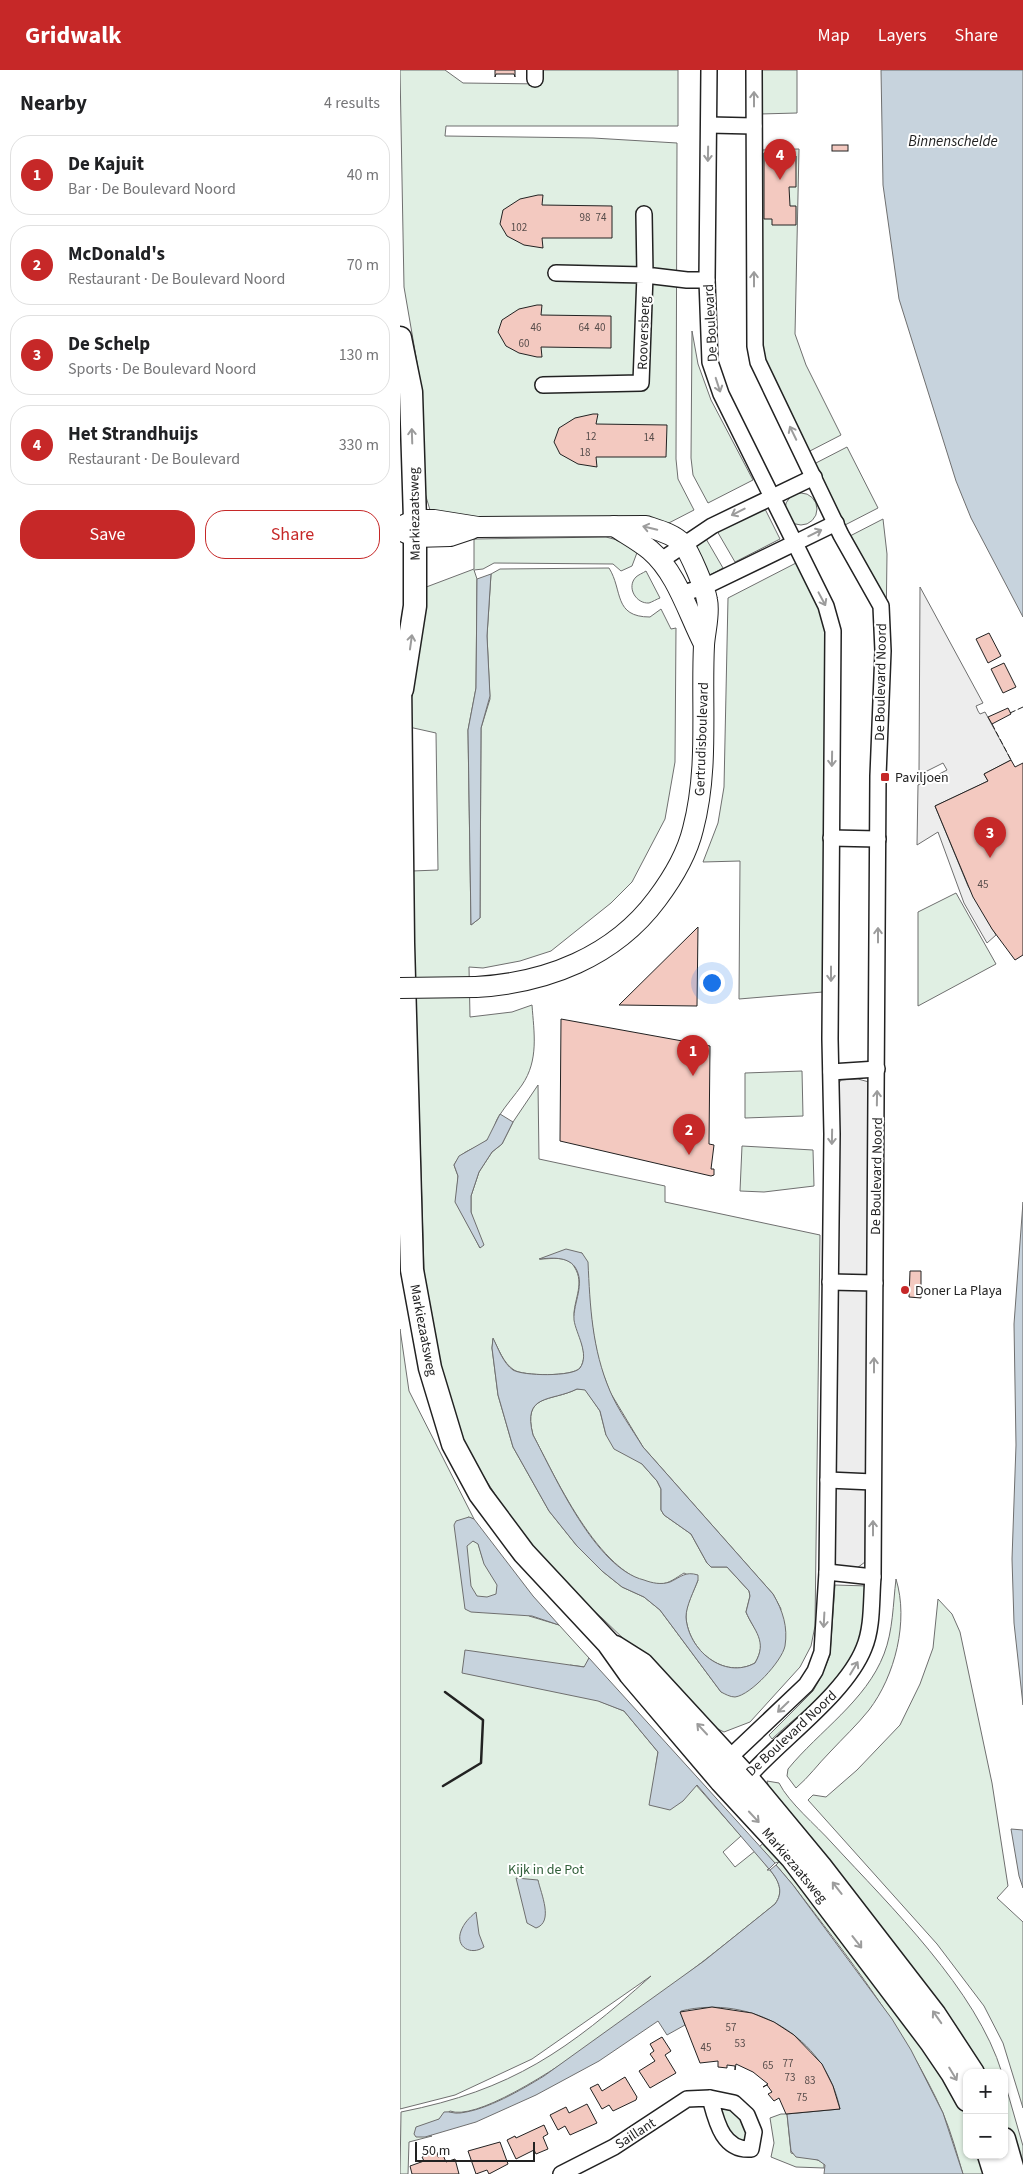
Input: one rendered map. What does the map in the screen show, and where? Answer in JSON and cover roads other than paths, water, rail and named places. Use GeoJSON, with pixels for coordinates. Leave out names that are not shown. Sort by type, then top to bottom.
{"type":"FeatureCollection","features":[{"type":"Feature","properties":{"kind":"main road","name":"Markiezaatsweg"},"geometry":{"type":"LineString","coordinates":[[400,338],[411,392],[408,528],[415,606],[401,685],[403,943],[412,1270],[430,1368],[453,1444],[480,1494],[524,1554],[608,1643],[630,1674],[721,1781],[792,1858],[861,1947],[952,2072],[963,2093]]}},
{"type":"Feature","properties":{"kind":"main road","name":"Markiezaatsweg"},"geometry":{"type":"LineString","coordinates":[[608,1643],[642,1664],[747,1778],[820,1866],[935,2015],[970,2069]]}},
{"type":"Feature","properties":{"kind":"main road"},"geometry":{"type":"LineString","coordinates":[[1008,2153],[1014,2174]]}},
{"type":"Feature","properties":{"kind":"main road"},"geometry":{"type":"LineString","coordinates":[[991,2159],[995,2174]]}},
{"type":"Feature","properties":{"kind":"street","name":"De Boulevard"},"geometry":{"type":"LineString","coordinates":[[709,70],[707,280],[710,362],[721,394],[797,549]]}},
{"type":"Feature","properties":{"kind":"street"},"geometry":{"type":"LineString","coordinates":[[680,594],[704,587],[797,549],[838,529],[758,362],[755,346],[754,70]]}},
{"type":"Feature","properties":{"kind":"street"},"geometry":{"type":"LineString","coordinates":[[709,125],[754,126]]}},
{"type":"Feature","properties":{"kind":"street","name":"Rooversberg"},"geometry":{"type":"LineString","coordinates":[[543,385],[641,384],[645,275],[644,214]]}},
{"type":"Feature","properties":{"kind":"street"},"geometry":{"type":"LineString","coordinates":[[556,273],[645,275],[687,280],[707,280]]}},
{"type":"Feature","properties":{"kind":"street"},"geometry":{"type":"LineString","coordinates":[[660,560],[712,526],[814,477]]}},
{"type":"Feature","properties":{"kind":"street","name":"Gertrudisboulevard"},"geometry":{"type":"LineString","coordinates":[[614,526],[650,550],[660,560],[680,594],[704,644]]}},
{"type":"Feature","properties":{"kind":"street"},"geometry":{"type":"LineString","coordinates":[[408,528],[450,536],[478,527],[646,526],[665,532],[683,544]]}},
{"type":"Feature","properties":{"kind":"street","name":"De Boulevard Noord"},"geometry":{"type":"LineString","coordinates":[[797,549],[826,606],[833,631],[827,1572],[822,1652],[815,1671],[806,1685],[729,1758],[721,1781],[747,1778],[765,1757],[836,1691],[856,1664],[869,1634],[873,1577],[878,838],[884,651],[881,606],[838,529]]}},
{"type":"Feature","properties":{"kind":"street","name":"Gertrudisboulevard"},"geometry":{"type":"LineString","coordinates":[[400,988],[476,987],[521,982],[569,968],[596,954],[630,928],[656,900],[678,866],[693,831],[702,786],[704,644],[708,602],[704,587],[683,544]]}},
{"type":"Feature","properties":{"kind":"street"},"geometry":{"type":"LineString","coordinates":[[832,838],[878,838]]}},
{"type":"Feature","properties":{"kind":"street"},"geometry":{"type":"LineString","coordinates":[[831,1072],[877,1070]]}},
{"type":"Feature","properties":{"kind":"street"},"geometry":{"type":"LineString","coordinates":[[830,1282],[874,1283]]}},
{"type":"Feature","properties":{"kind":"street"},"geometry":{"type":"LineString","coordinates":[[828,1480],[873,1482]]}},
{"type":"Feature","properties":{"kind":"street"},"geometry":{"type":"LineString","coordinates":[[827,1572],[873,1577]]}},
{"type":"Feature","properties":{"kind":"street","name":"Saillant"},"geometry":{"type":"LineString","coordinates":[[561,2174],[614,2147],[687,2099],[710,2098]]}},
{"type":"Feature","properties":{"kind":"water","name":"Binnenschelde"},"geometry":{"type":"Polygon","coordinates":[[[881,70],[1023,70],[1023,617],[971,518],[956,481],[899,299],[883,185],[881,70]]]}},
{"type":"Feature","properties":{"kind":"water"},"geometry":{"type":"Polygon","coordinates":[[[491,574],[487,636],[490,696],[481,728],[480,918],[471,925],[468,730],[476,688],[477,579],[491,574]]]}},
{"type":"Feature","properties":{"kind":"water"},"geometry":{"type":"Polygon","coordinates":[[[500,1114],[513,1122],[502,1144],[492,1152],[479,1172],[471,1196],[471,1212],[484,1245],[480,1248],[455,1202],[458,1176],[454,1165],[459,1156],[487,1140],[500,1114]]]}},
{"type":"Feature","properties":{"kind":"water"},"geometry":{"type":"Polygon","coordinates":[[[1023,1202],[1023,1705],[1014,1623],[1012,1559],[1016,1445],[1014,1324],[1023,1202]]]}},
{"type":"Feature","properties":{"kind":"water"},"geometry":{"type":"Polygon","coordinates":[[[566,1249],[582,1253],[588,1262],[591,1311],[599,1359],[617,1405],[643,1447],[773,1594],[780,1607],[786,1632],[783,1652],[765,1676],[742,1695],[733,1697],[721,1692],[660,1610],[644,1597],[622,1587],[602,1571],[577,1546],[549,1511],[513,1447],[498,1395],[492,1348],[493,1338],[506,1363],[518,1372],[548,1375],[568,1373],[580,1368],[584,1357],[574,1320],[579,1286],[578,1273],[572,1263],[563,1259],[539,1259],[566,1249]],[[577,1389],[541,1401],[535,1405],[531,1421],[533,1435],[578,1518],[593,1540],[609,1558],[626,1572],[653,1583],[667,1583],[686,1574],[698,1575],[698,1580],[686,1613],[688,1629],[693,1640],[701,1651],[720,1665],[731,1668],[755,1663],[759,1655],[760,1642],[746,1612],[750,1596],[749,1591],[727,1567],[711,1567],[691,1534],[664,1515],[661,1510],[661,1489],[657,1481],[642,1464],[614,1449],[606,1435],[600,1411],[585,1390],[577,1389]]]}},
{"type":"Feature","properties":{"kind":"water"},"geometry":{"type":"Polygon","coordinates":[[[469,1517],[474,1519],[533,1596],[559,1625],[532,1616],[471,1612],[465,1609],[454,1525],[456,1521],[469,1517]],[[473,1541],[467,1546],[471,1586],[477,1596],[487,1597],[496,1594],[497,1585],[484,1564],[478,1544],[473,1541]]]}},
{"type":"Feature","properties":{"kind":"water"},"geometry":{"type":"Polygon","coordinates":[[[465,1650],[584,1667],[589,1658],[775,1863],[769,1869],[697,1785],[683,1801],[670,1810],[649,1805],[658,1752],[624,1711],[598,1701],[462,1673],[465,1650]]]}},
{"type":"Feature","properties":{"kind":"water"},"geometry":{"type":"Polygon","coordinates":[[[1011,1829],[1023,1830],[1023,1888],[1019,1876],[1011,1829]]]}},
{"type":"Feature","properties":{"kind":"water"},"geometry":{"type":"Polygon","coordinates":[[[776,1865],[793,1885],[892,2019],[911,2050],[943,2113],[963,2174],[824,2174],[825,2165],[818,2160],[796,2157],[791,2151],[787,2114],[840,2109],[832,2083],[819,2060],[802,2041],[781,2026],[758,2015],[733,2009],[707,2007],[681,2011],[685,2025],[667,2035],[658,2021],[599,2061],[536,2095],[476,2122],[425,2137],[416,2137],[414,2134],[416,2127],[439,2119],[444,2112],[460,2113],[481,2108],[514,2093],[544,2076],[704,1961],[778,1900],[779,1887],[776,1878],[770,1870],[776,1865]]]}},
{"type":"Feature","properties":{"kind":"water"},"geometry":{"type":"Polygon","coordinates":[[[516,1878],[538,1880],[545,1914],[541,1925],[536,1928],[527,1923],[516,1878]]]}},
{"type":"Feature","properties":{"kind":"water"},"geometry":{"type":"Polygon","coordinates":[[[476,1912],[479,1934],[484,1947],[474,1951],[462,1945],[460,1937],[465,1923],[476,1912]]]}},
{"type":"Feature","properties":{"kind":"place","name":"Het Strandhuijs"},"geometry":{"type":"Point","coordinates":[780,180]}},
{"type":"Feature","properties":{"kind":"place","name":"Paviljoen"},"geometry":{"type":"Point","coordinates":[885,777]}},
{"type":"Feature","properties":{"kind":"place","name":"De Schelp"},"geometry":{"type":"Point","coordinates":[990,858]}},
{"type":"Feature","properties":{"kind":"place","name":"De Kajuit"},"geometry":{"type":"Point","coordinates":[693,1076]}},
{"type":"Feature","properties":{"kind":"place","name":"McDonald's"},"geometry":{"type":"Point","coordinates":[689,1155]}},
{"type":"Feature","properties":{"kind":"place","name":"Doner La Playa"},"geometry":{"type":"Point","coordinates":[905,1290]}},
{"type":"Feature","properties":{"kind":"park label","name":"Kijk in de Pot"},"geometry":{"type":"Point","coordinates":[546,1869]}}]}
